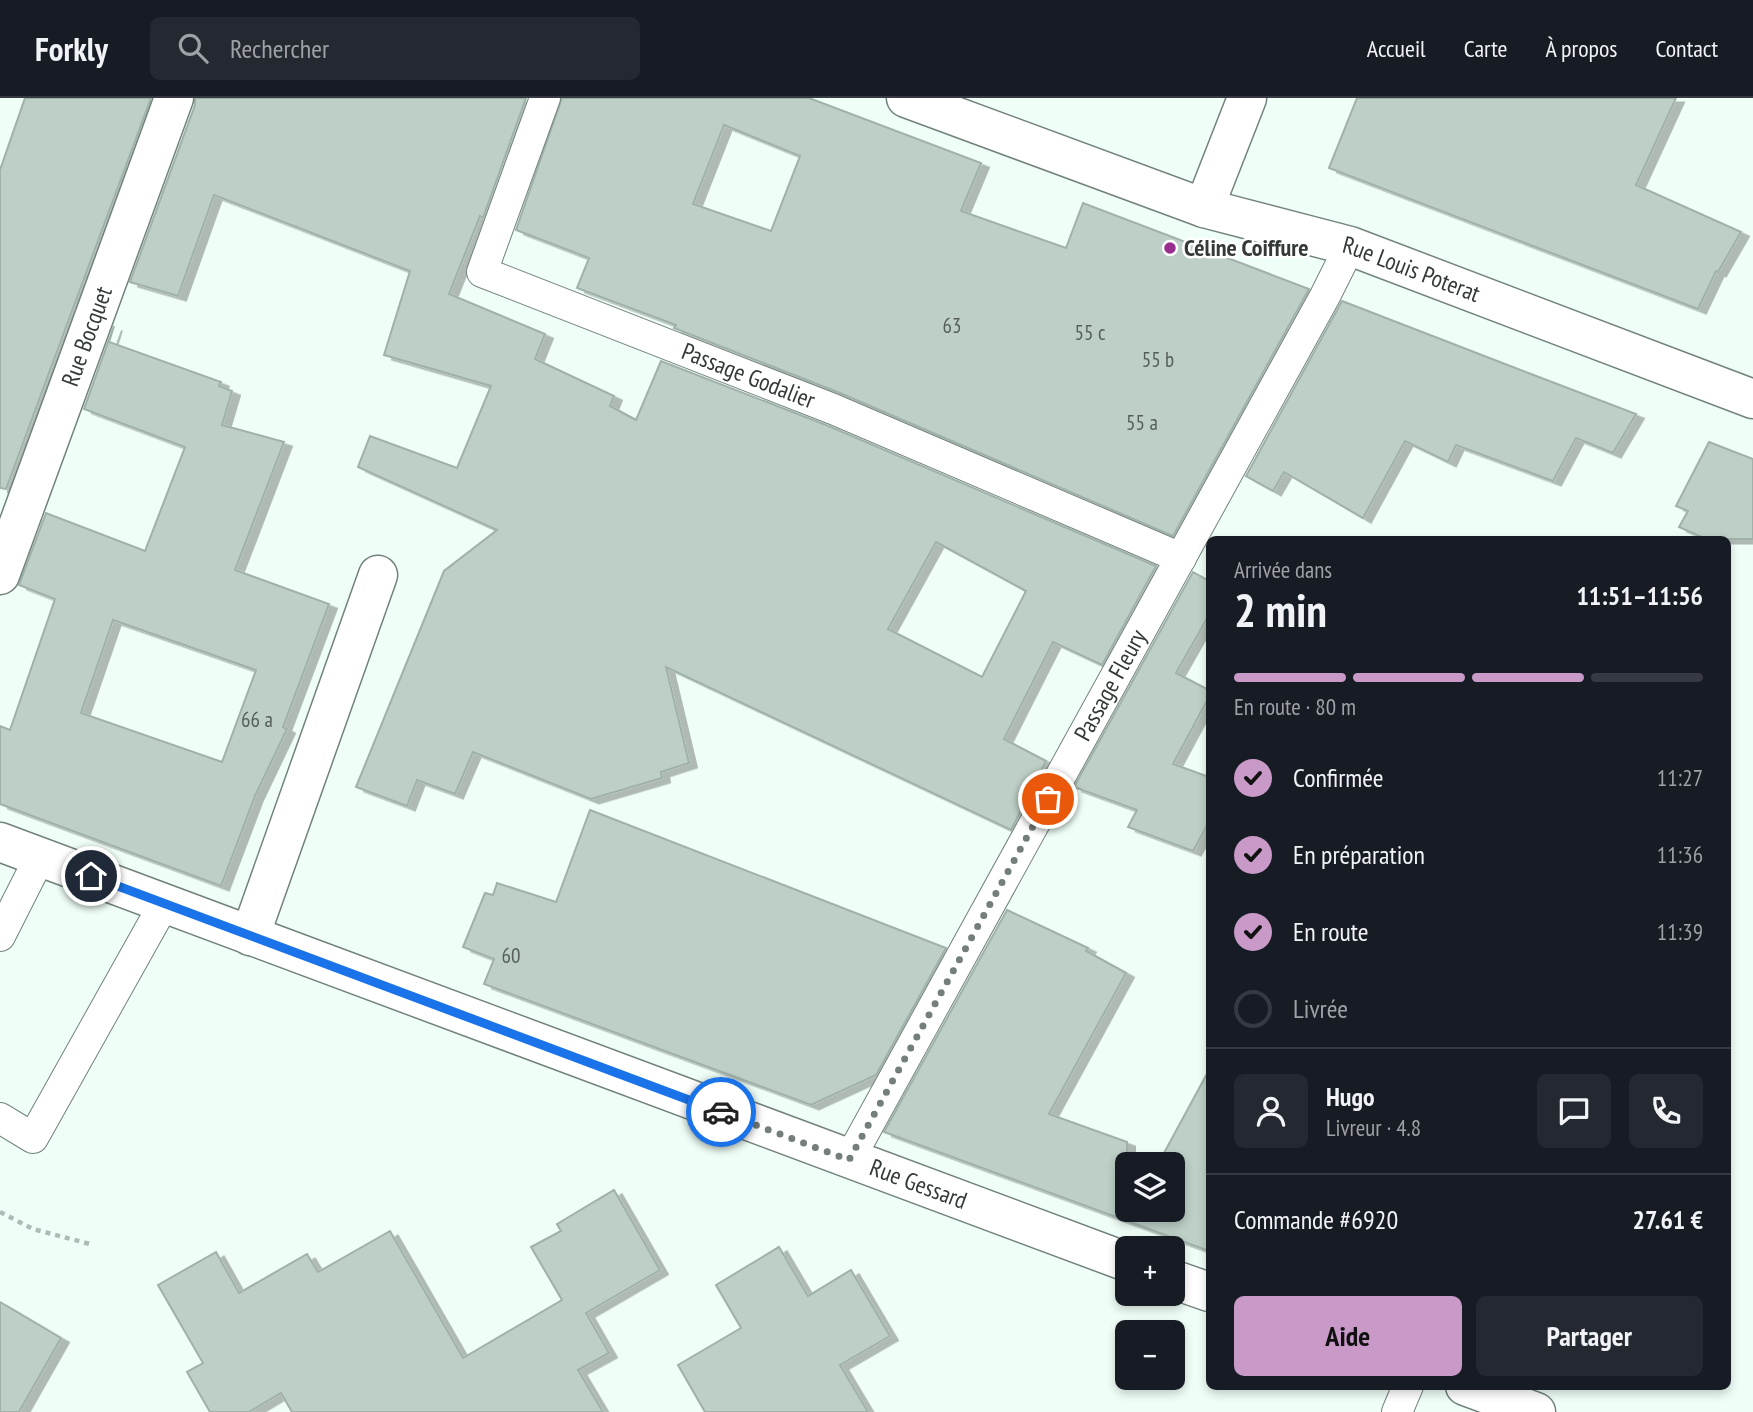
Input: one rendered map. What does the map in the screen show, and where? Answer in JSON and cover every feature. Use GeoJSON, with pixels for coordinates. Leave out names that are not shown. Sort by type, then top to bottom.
{"type":"FeatureCollection","features":[{"type":"Feature","properties":{"kind":"street","name":"Rue Bocquet"},"geometry":{"type":"LineString","coordinates":[[0,575],[174,98]]}},
{"type":"Feature","properties":{"kind":"street","name":"Rue Louis Poterat"},"geometry":{"type":"LineString","coordinates":[[906,98],[1204,208],[1350,246],[1753,398]]}},
{"type":"Feature","properties":{"kind":"street"},"geometry":{"type":"LineString","coordinates":[[1204,208],[1247,98]]}},
{"type":"Feature","properties":{"kind":"street"},"geometry":{"type":"LineString","coordinates":[[250,936],[378,575]]}},
{"type":"Feature","properties":{"kind":"street","name":"Rue Gessard"},"geometry":{"type":"LineString","coordinates":[[0,842],[1115,1258]]}},
{"type":"Feature","properties":{"kind":"street"},"geometry":{"type":"LineString","coordinates":[[1185,1284],[1206,1291]]}},
{"type":"Feature","properties":{"kind":"street"},"geometry":{"type":"LineString","coordinates":[[1476,1390],[1536,1412]]}},
{"type":"Feature","properties":{"kind":"lane","name":"Passage Godalier"},"geometry":{"type":"LineString","coordinates":[[545,98],[482,272],[833,409],[1181,558]]}},
{"type":"Feature","properties":{"kind":"lane","name":"Passage Fleury"},"geometry":{"type":"LineString","coordinates":[[849,1160],[1325,296],[1350,246]]}},
{"type":"Feature","properties":{"kind":"lane"},"geometry":{"type":"LineString","coordinates":[[0,936],[40,857]]}},
{"type":"Feature","properties":{"kind":"lane"},"geometry":{"type":"LineString","coordinates":[[0,1118],[33,1138],[164,904]]}},
{"type":"Feature","properties":{"kind":"lane"},"geometry":{"type":"LineString","coordinates":[[1397,1412],[1406,1390]]}},
{"type":"Feature","properties":{"kind":"path"},"geometry":{"type":"LineString","coordinates":[[0,1212],[33,1229],[90,1244]]}},
{"type":"Feature","properties":{"kind":"building"},"geometry":{"type":"Polygon","coordinates":[[[25,98],[151,98],[6,489],[0,488],[0,170],[25,98]]]}},
{"type":"Feature","properties":{"kind":"building"},"geometry":{"type":"Polygon","coordinates":[[[195,98],[526,98],[483,218],[480,216],[449,294],[545,334],[535,359],[614,396],[610,406],[636,420],[661,361],[826,425],[1156,566],[1102,665],[1053,642],[1004,739],[1046,761],[1011,830],[666,667],[689,763],[661,772],[662,778],[591,799],[473,752],[455,794],[417,780],[407,806],[356,787],[444,571],[497,530],[358,467],[370,436],[457,468],[491,386],[384,355],[410,271],[214,195],[178,296],[130,282],[195,105],[195,98]],[[936,542],[888,629],[982,677],[1026,591],[936,542]]]}},
{"type":"Feature","properties":{"kind":"building"},"geometry":{"type":"Polygon","coordinates":[[[562,98],[809,98],[981,163],[961,211],[1066,248],[1083,203],[1309,289],[1173,536],[840,393],[674,328],[676,325],[577,288],[589,258],[516,230],[562,98]],[[724,125],[693,204],[771,231],[800,156],[724,125]]]}},
{"type":"Feature","properties":{"kind":"building"},"geometry":{"type":"Polygon","coordinates":[[[1357,98],[1676,98],[1636,185],[1741,232],[1718,272],[1716,271],[1698,309],[1329,168],[1357,98]]]}},
{"type":"Feature","properties":{"kind":"building"},"geometry":{"type":"Polygon","coordinates":[[[1342,301],[1636,414],[1613,453],[1576,438],[1553,481],[1456,445],[1448,462],[1405,441],[1363,518],[1284,472],[1273,491],[1246,476],[1342,301]]]}},
{"type":"Feature","properties":{"kind":"building"},"geometry":{"type":"Polygon","coordinates":[[[114,326],[109,342],[221,382],[219,386],[232,391],[222,425],[284,442],[235,570],[329,604],[283,727],[287,729],[255,796],[221,886],[0,804],[0,726],[10,730],[55,599],[19,585],[46,513],[145,551],[185,447],[84,409],[114,326]],[[113,620],[81,713],[222,762],[256,670],[113,620]]]}},
{"type":"Feature","properties":{"kind":"building"},"geometry":{"type":"Polygon","coordinates":[[[1709,442],[1753,459],[1753,539],[1699,536],[1679,527],[1688,511],[1676,506],[1709,442]]]}},
{"type":"Feature","properties":{"kind":"building"},"geometry":{"type":"Polygon","coordinates":[[[1193,572],[1206,579],[1206,620],[1176,673],[1206,688],[1206,703],[1173,764],[1206,776],[1206,827],[1193,851],[1128,827],[1137,810],[1074,787],[1193,572]]]}},
{"type":"Feature","properties":{"kind":"building"},"geometry":{"type":"Polygon","coordinates":[[[590,810],[946,948],[876,1075],[811,1105],[484,984],[494,959],[463,947],[485,893],[493,895],[497,883],[556,902],[590,810]]]}},
{"type":"Feature","properties":{"kind":"building"},"geometry":{"type":"Polygon","coordinates":[[[1007,910],[1088,948],[1086,951],[1126,973],[1049,1114],[1127,1142],[1127,1152],[1115,1152],[1115,1217],[884,1132],[1007,910]]]}},
{"type":"Feature","properties":{"kind":"building"},"geometry":{"type":"Polygon","coordinates":[[[1206,1076],[1206,1250],[1185,1242],[1185,1236],[1168,1236],[1130,1222],[1185,1222],[1185,1152],[1165,1152],[1206,1076]]]}},
{"type":"Feature","properties":{"kind":"building"},"geometry":{"type":"Polygon","coordinates":[[[614,1190],[660,1270],[586,1313],[609,1353],[578,1370],[603,1412],[292,1412],[281,1393],[249,1412],[210,1412],[187,1372],[203,1363],[158,1285],[216,1252],[239,1293],[307,1254],[318,1272],[390,1231],[463,1358],[562,1300],[531,1247],[561,1231],[557,1224],[614,1190]]]}},
{"type":"Feature","properties":{"kind":"building"},"geometry":{"type":"Polygon","coordinates":[[[779,1247],[808,1296],[851,1270],[890,1336],[840,1365],[868,1412],[705,1412],[678,1365],[741,1328],[716,1285],[779,1247]]]}},
{"type":"Feature","properties":{"kind":"building"},"geometry":{"type":"Polygon","coordinates":[[[0,1302],[61,1338],[19,1412],[0,1412],[0,1302]]]}},
{"type":"Feature","properties":{"kind":"way so far"},"geometry":{"type":"LineString","coordinates":[[721,1112],[849,1160],[1048,799]]}},
{"type":"Feature","properties":{"kind":"place","name":"Céline Coiffure"},"geometry":{"type":"Point","coordinates":[1170,248]}},
{"type":"Feature","properties":{"kind":"route"},"geometry":{"type":"LineString","coordinates":[[91,876],[721,1112]]}}]}
